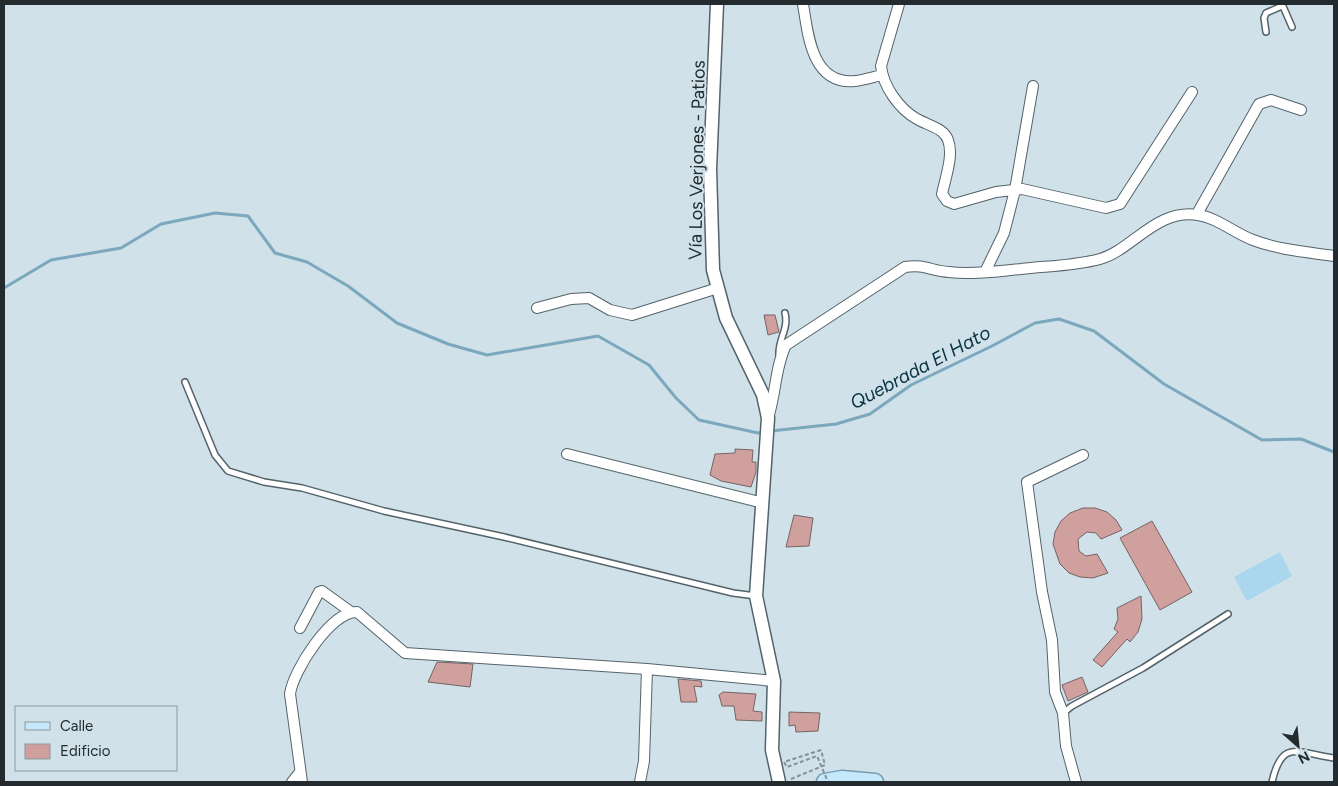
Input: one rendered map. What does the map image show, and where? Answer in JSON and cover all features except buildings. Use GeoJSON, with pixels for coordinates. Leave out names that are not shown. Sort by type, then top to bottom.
{"type":"FeatureCollection","features":[{"type":"Feature","properties":{"kind":"main road"},"geometry":{"type":"LineString","coordinates":[[827,782],[842,778],[874,782]]}},
{"type":"Feature","properties":{"kind":"street","name":"Vía Los Verjones - Patios"},"geometry":{"type":"LineString","coordinates":[[716,4],[710,169],[713,270],[726,318],[763,395],[768,427],[756,596],[774,681],[772,750],[779,782]]}},
{"type":"Feature","properties":{"kind":"street"},"geometry":{"type":"LineString","coordinates":[[803,4],[811,52],[828,74],[842,80],[855,81],[882,75]]}},
{"type":"Feature","properties":{"kind":"street"},"geometry":{"type":"LineString","coordinates":[[899,4],[881,66],[882,75],[898,104],[916,119],[941,131],[948,139],[950,150],[942,194],[947,201],[954,204],[996,192],[1022,189],[1106,208],[1120,204],[1192,92]]}},
{"type":"Feature","properties":{"kind":"street"},"geometry":{"type":"LineString","coordinates":[[985,272],[1004,233],[1015,190],[1033,86]]}},
{"type":"Feature","properties":{"kind":"street"},"geometry":{"type":"LineString","coordinates":[[1197,214],[1259,104],[1271,100],[1301,110]]}},
{"type":"Feature","properties":{"kind":"street"},"geometry":{"type":"LineString","coordinates":[[768,427],[780,358],[786,345],[905,267],[920,264],[949,272],[985,272],[1085,263],[1108,257],[1156,223],[1178,216],[1197,214],[1252,240],[1278,248],[1334,256]]}},
{"type":"Feature","properties":{"kind":"street"},"geometry":{"type":"LineString","coordinates":[[537,308],[571,299],[589,298],[610,310],[632,315],[718,288]]}},
{"type":"Feature","properties":{"kind":"street"},"geometry":{"type":"LineString","coordinates":[[567,454],[763,503]]}},
{"type":"Feature","properties":{"kind":"street"},"geometry":{"type":"LineString","coordinates":[[1076,782],[1066,746],[1063,713],[1055,692],[1052,640],[1042,592],[1028,482],[1083,456]]}},
{"type":"Feature","properties":{"kind":"street"},"geometry":{"type":"LineString","coordinates":[[300,628],[319,592],[322,591],[351,612]]}},
{"type":"Feature","properties":{"kind":"street"},"geometry":{"type":"LineString","coordinates":[[292,782],[301,777],[290,694],[291,682],[326,628],[351,612],[357,612],[405,653],[647,669],[774,681]]}},
{"type":"Feature","properties":{"kind":"street"},"geometry":{"type":"LineString","coordinates":[[640,782],[644,761],[647,669]]}},
{"type":"Feature","properties":{"kind":"lane"},"geometry":{"type":"LineString","coordinates":[[1266,32],[1264,18],[1266,13],[1282,5],[1292,27]]}},
{"type":"Feature","properties":{"kind":"lane"},"geometry":{"type":"LineString","coordinates":[[780,358],[778,344],[787,326],[785,314]]}},
{"type":"Feature","properties":{"kind":"lane"},"geometry":{"type":"LineString","coordinates":[[185,382],[215,455],[228,471],[264,482],[302,488],[384,511],[504,537],[733,593],[756,596]]}},
{"type":"Feature","properties":{"kind":"lane"},"geometry":{"type":"LineString","coordinates":[[1063,713],[1072,706],[1142,668],[1228,614]]}},
{"type":"Feature","properties":{"kind":"lane"},"geometry":{"type":"LineString","coordinates":[[1272,782],[1276,765],[1282,755],[1290,751],[1334,758]]}},
{"type":"Feature","properties":{"kind":"path"},"geometry":{"type":"LineString","coordinates":[[784,782],[825,765],[821,750],[784,762],[787,767],[817,756],[827,782]]}},
{"type":"Feature","properties":{"kind":"shaded area"},"geometry":{"type":"Polygon","coordinates":[[[1280,552],[1292,576],[1247,601],[1234,577],[1280,552]]]}},
{"type":"Feature","properties":{"kind":"waterway","name":"Quebrada El Hato"},"geometry":{"type":"LineString","coordinates":[[4,288],[51,260],[121,248],[161,224],[215,213],[248,216],[275,253],[307,262],[348,286],[397,323],[448,344],[487,355],[598,336],[649,365],[676,398],[699,420],[758,433],[764,432]]}},
{"type":"Feature","properties":{"kind":"waterway","name":"Quebrada El Hato"},"geometry":{"type":"LineString","coordinates":[[771,431],[836,424],[870,414],[911,385],[1035,323],[1059,319],[1094,331],[1164,384],[1262,440],[1301,439],[1334,452]]}}]}
